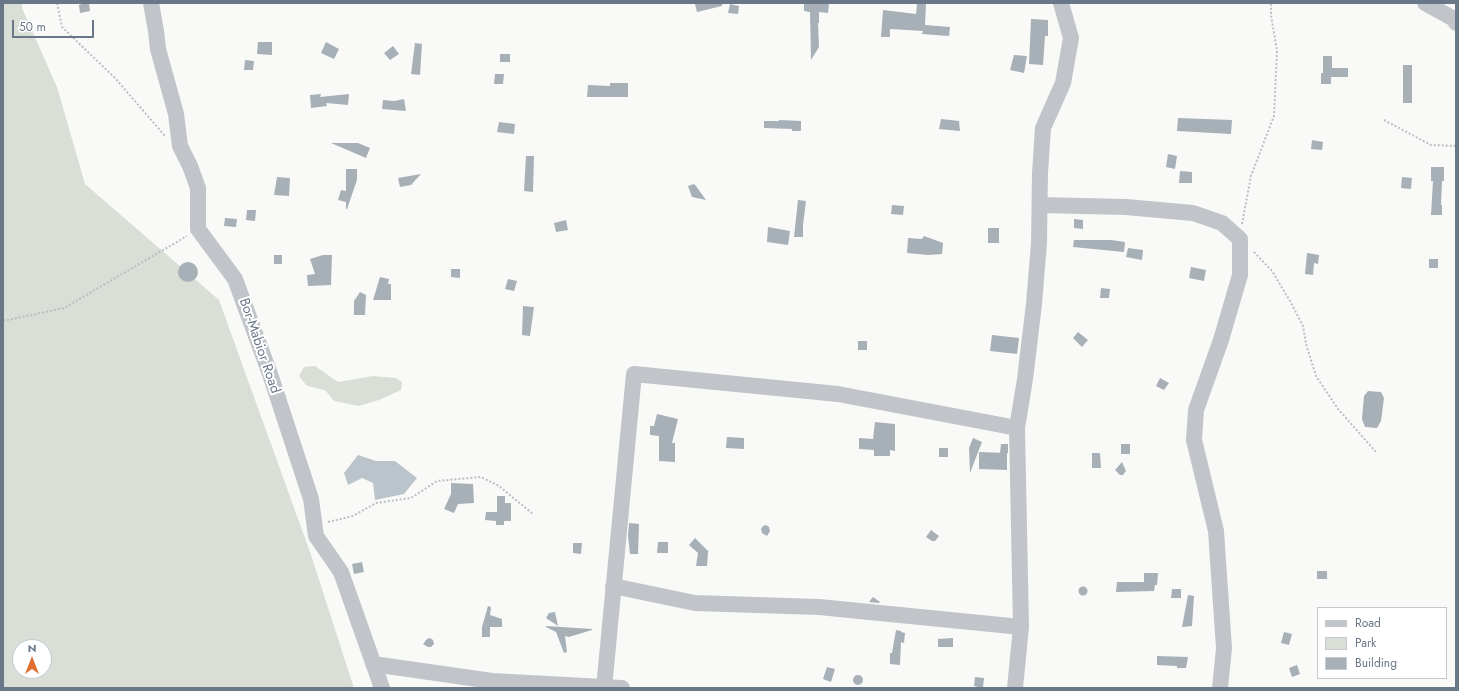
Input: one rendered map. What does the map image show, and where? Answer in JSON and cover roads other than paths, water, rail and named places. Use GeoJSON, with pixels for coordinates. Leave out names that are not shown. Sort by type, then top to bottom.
{"type":"FeatureCollection","features":[{"type":"Feature","properties":{"kind":"street","name":"Bor-Mabior Road"},"geometry":{"type":"LineString","coordinates":[[151,3],[158,49],[176,114],[180,146],[190,166],[198,188],[198,229],[235,279],[270,374],[311,499],[316,536],[341,572],[382,688]]}},
{"type":"Feature","properties":{"kind":"street"},"geometry":{"type":"LineString","coordinates":[[1015,688],[1021,627],[1017,428],[1025,379],[1040,243],[1040,173],[1043,128],[1063,83],[1071,38],[1061,3]]}},
{"type":"Feature","properties":{"kind":"street"},"geometry":{"type":"LineString","coordinates":[[1425,3],[1454,19],[1456,23]]}},
{"type":"Feature","properties":{"kind":"street"},"geometry":{"type":"LineString","coordinates":[[1040,205],[1126,207],[1193,213],[1222,223],[1240,239],[1240,275],[1221,340],[1196,410],[1194,440],[1216,531],[1224,648],[1220,688]]}},
{"type":"Feature","properties":{"kind":"street"},"geometry":{"type":"LineString","coordinates":[[604,687],[634,374],[838,394],[1017,428]]}},
{"type":"Feature","properties":{"kind":"street"},"geometry":{"type":"LineString","coordinates":[[613,586],[695,603],[819,607],[1021,627]]}},
{"type":"Feature","properties":{"kind":"street"},"geometry":{"type":"LineString","coordinates":[[373,664],[492,681],[622,688]]}}]}
